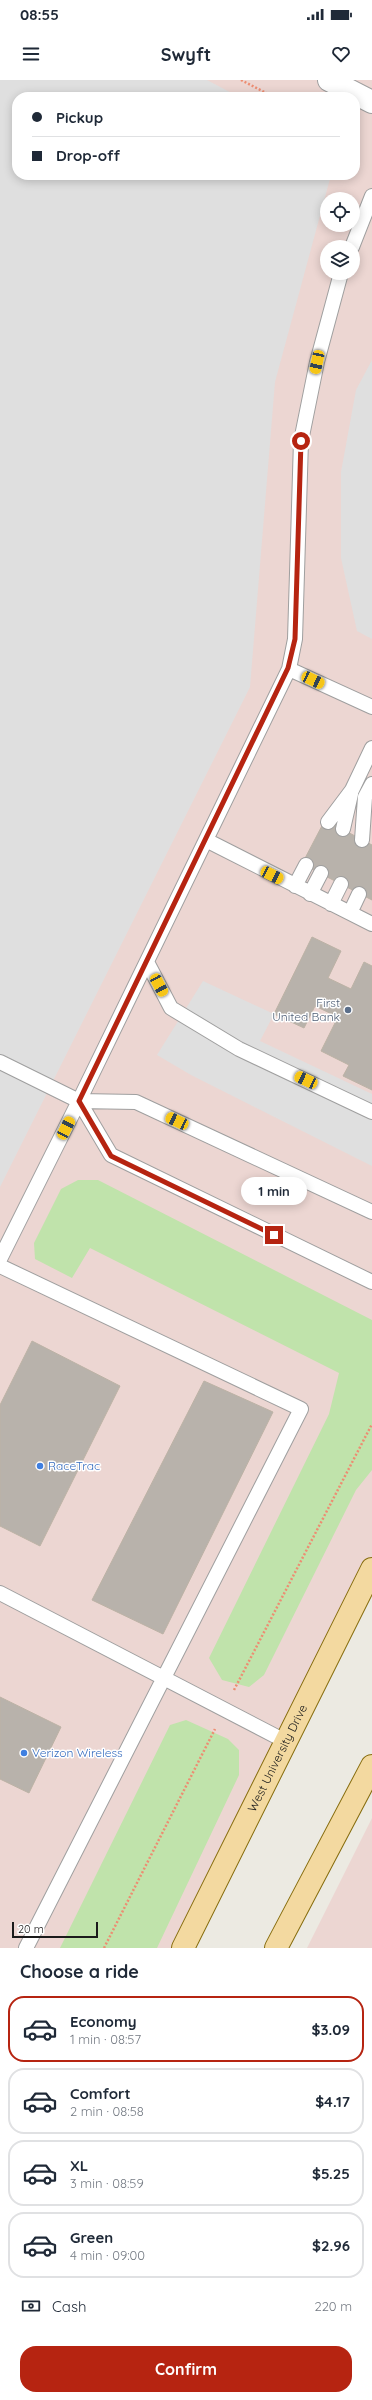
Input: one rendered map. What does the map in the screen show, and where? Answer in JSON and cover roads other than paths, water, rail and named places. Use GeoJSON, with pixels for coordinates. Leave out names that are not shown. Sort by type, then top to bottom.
{"type":"FeatureCollection","features":[{"type":"Feature","properties":{"kind":"main road","name":"West University Drive"},"geometry":{"type":"LineString","coordinates":[[183,1948],[372,1569]]}},
{"type":"Feature","properties":{"kind":"main road"},"geometry":{"type":"LineString","coordinates":[[276,1948],[372,1766]]}},
{"type":"Feature","properties":{"kind":"street"},"geometry":{"type":"LineString","coordinates":[[329,80],[352,92]]}},
{"type":"Feature","properties":{"kind":"street"},"geometry":{"type":"LineString","coordinates":[[360,96],[372,102]]}},
{"type":"Feature","properties":{"kind":"street"},"geometry":{"type":"LineString","coordinates":[[284,1948],[304,1895]]}},
{"type":"Feature","properties":{"kind":"lane"},"geometry":{"type":"LineString","coordinates":[[355,240],[372,196]]}},
{"type":"Feature","properties":{"kind":"lane"},"geometry":{"type":"LineString","coordinates":[[0,1259],[147,962],[288,668],[295,639],[301,441],[317,362],[339,280]]}},
{"type":"Feature","properties":{"kind":"lane"},"geometry":{"type":"LineString","coordinates":[[288,668],[372,708]]}},
{"type":"Feature","properties":{"kind":"lane"},"geometry":{"type":"LineString","coordinates":[[328,822],[352,790],[372,748]]}},
{"type":"Feature","properties":{"kind":"lane"},"geometry":{"type":"LineString","coordinates":[[352,790],[343,829],[372,784]]}},
{"type":"Feature","properties":{"kind":"lane"},"geometry":{"type":"LineString","coordinates":[[362,840],[365,797]]}},
{"type":"Feature","properties":{"kind":"lane"},"geometry":{"type":"LineString","coordinates":[[206,840],[310,894],[372,924]]}},
{"type":"Feature","properties":{"kind":"lane"},"geometry":{"type":"LineString","coordinates":[[295,886],[306,866]]}},
{"type":"Feature","properties":{"kind":"lane"},"geometry":{"type":"LineString","coordinates":[[310,894],[321,874]]}},
{"type":"Feature","properties":{"kind":"lane"},"geometry":{"type":"LineString","coordinates":[[331,904],[341,884]]}},
{"type":"Feature","properties":{"kind":"lane"},"geometry":{"type":"LineString","coordinates":[[350,913],[359,894]]}},
{"type":"Feature","properties":{"kind":"lane"},"geometry":{"type":"LineString","coordinates":[[147,962],[171,1008],[239,1049],[372,1112]]}},
{"type":"Feature","properties":{"kind":"lane"},"geometry":{"type":"LineString","coordinates":[[0,1062],[79,1101],[136,1102],[372,1212]]}},
{"type":"Feature","properties":{"kind":"lane"},"geometry":{"type":"LineString","coordinates":[[79,1101],[111,1156],[372,1282]]}},
{"type":"Feature","properties":{"kind":"lane"},"geometry":{"type":"LineString","coordinates":[[0,1266],[301,1409],[26,1948]]}},
{"type":"Feature","properties":{"kind":"lane"},"geometry":{"type":"LineString","coordinates":[[0,1593],[285,1741]]}},
{"type":"Feature","properties":{"kind":"place","name":"First United Bank"},"geometry":{"type":"Point","coordinates":[348,1010]}},
{"type":"Feature","properties":{"kind":"place","name":"RaceTrac"},"geometry":{"type":"Point","coordinates":[40,1466]}},
{"type":"Feature","properties":{"kind":"place","name":"Verizon Wireless"},"geometry":{"type":"Point","coordinates":[24,1753]}}]}
